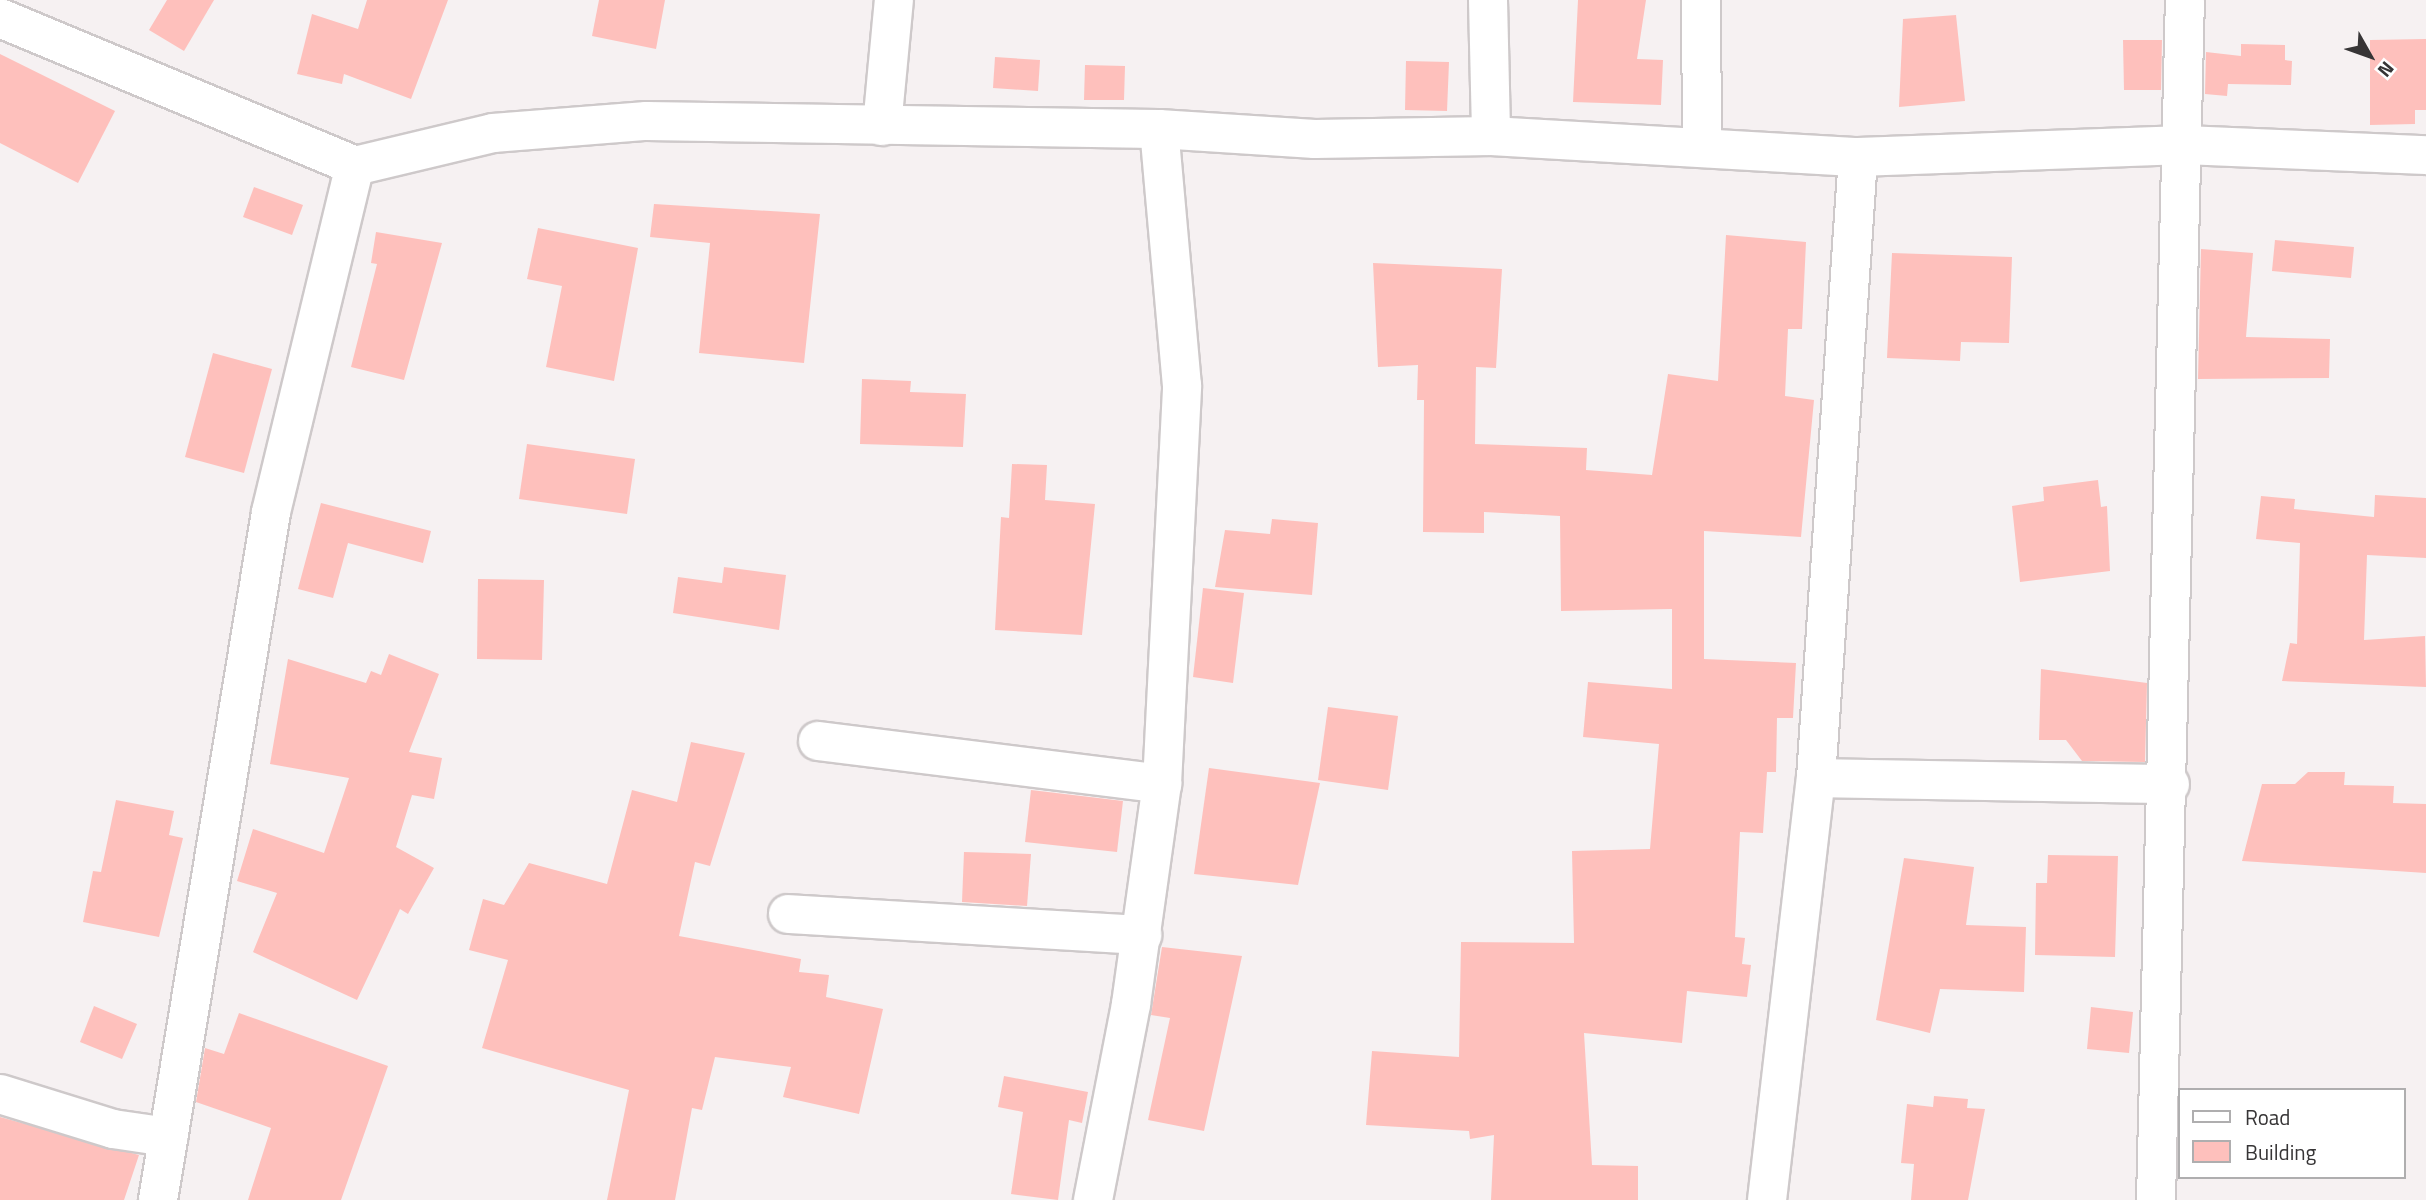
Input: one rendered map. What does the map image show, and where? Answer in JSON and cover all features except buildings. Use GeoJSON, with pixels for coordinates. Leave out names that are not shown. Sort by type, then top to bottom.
{"type":"FeatureCollection","features":[{"type":"Feature","properties":{"kind":"street"},"geometry":{"type":"LineString","coordinates":[[882,126],[894,0]]}},
{"type":"Feature","properties":{"kind":"street"},"geometry":{"type":"LineString","coordinates":[[1489,0],[1491,136]]}},
{"type":"Feature","properties":{"kind":"street"},"geometry":{"type":"LineString","coordinates":[[1701,0],[1702,146]]}},
{"type":"Feature","properties":{"kind":"street"},"geometry":{"type":"LineString","coordinates":[[2156,1200],[2170,784],[2185,0]]}},
{"type":"Feature","properties":{"kind":"street"},"geometry":{"type":"LineString","coordinates":[[0,18],[355,166],[440,141],[561,125],[1159,129],[1315,139],[1491,136],[1858,157],[2184,145],[2426,155]]}},
{"type":"Feature","properties":{"kind":"street"},"geometry":{"type":"LineString","coordinates":[[1093,1200],[1142,935],[1162,784],[1182,386],[1159,129]]}},
{"type":"Feature","properties":{"kind":"street"},"geometry":{"type":"LineString","coordinates":[[1767,1200],[1816,778],[1858,157]]}},
{"type":"Feature","properties":{"kind":"street"},"geometry":{"type":"LineString","coordinates":[[158,1200],[271,512],[355,166]]}},
{"type":"Feature","properties":{"kind":"street"},"geometry":{"type":"LineString","coordinates":[[818,741],[1162,784]]}},
{"type":"Feature","properties":{"kind":"street"},"geometry":{"type":"LineString","coordinates":[[1816,778],[2170,784]]}},
{"type":"Feature","properties":{"kind":"street"},"geometry":{"type":"LineString","coordinates":[[788,914],[1142,935]]}},
{"type":"Feature","properties":{"kind":"street"},"geometry":{"type":"LineString","coordinates":[[0,1094],[113,1129],[168,1137]]}}]}
